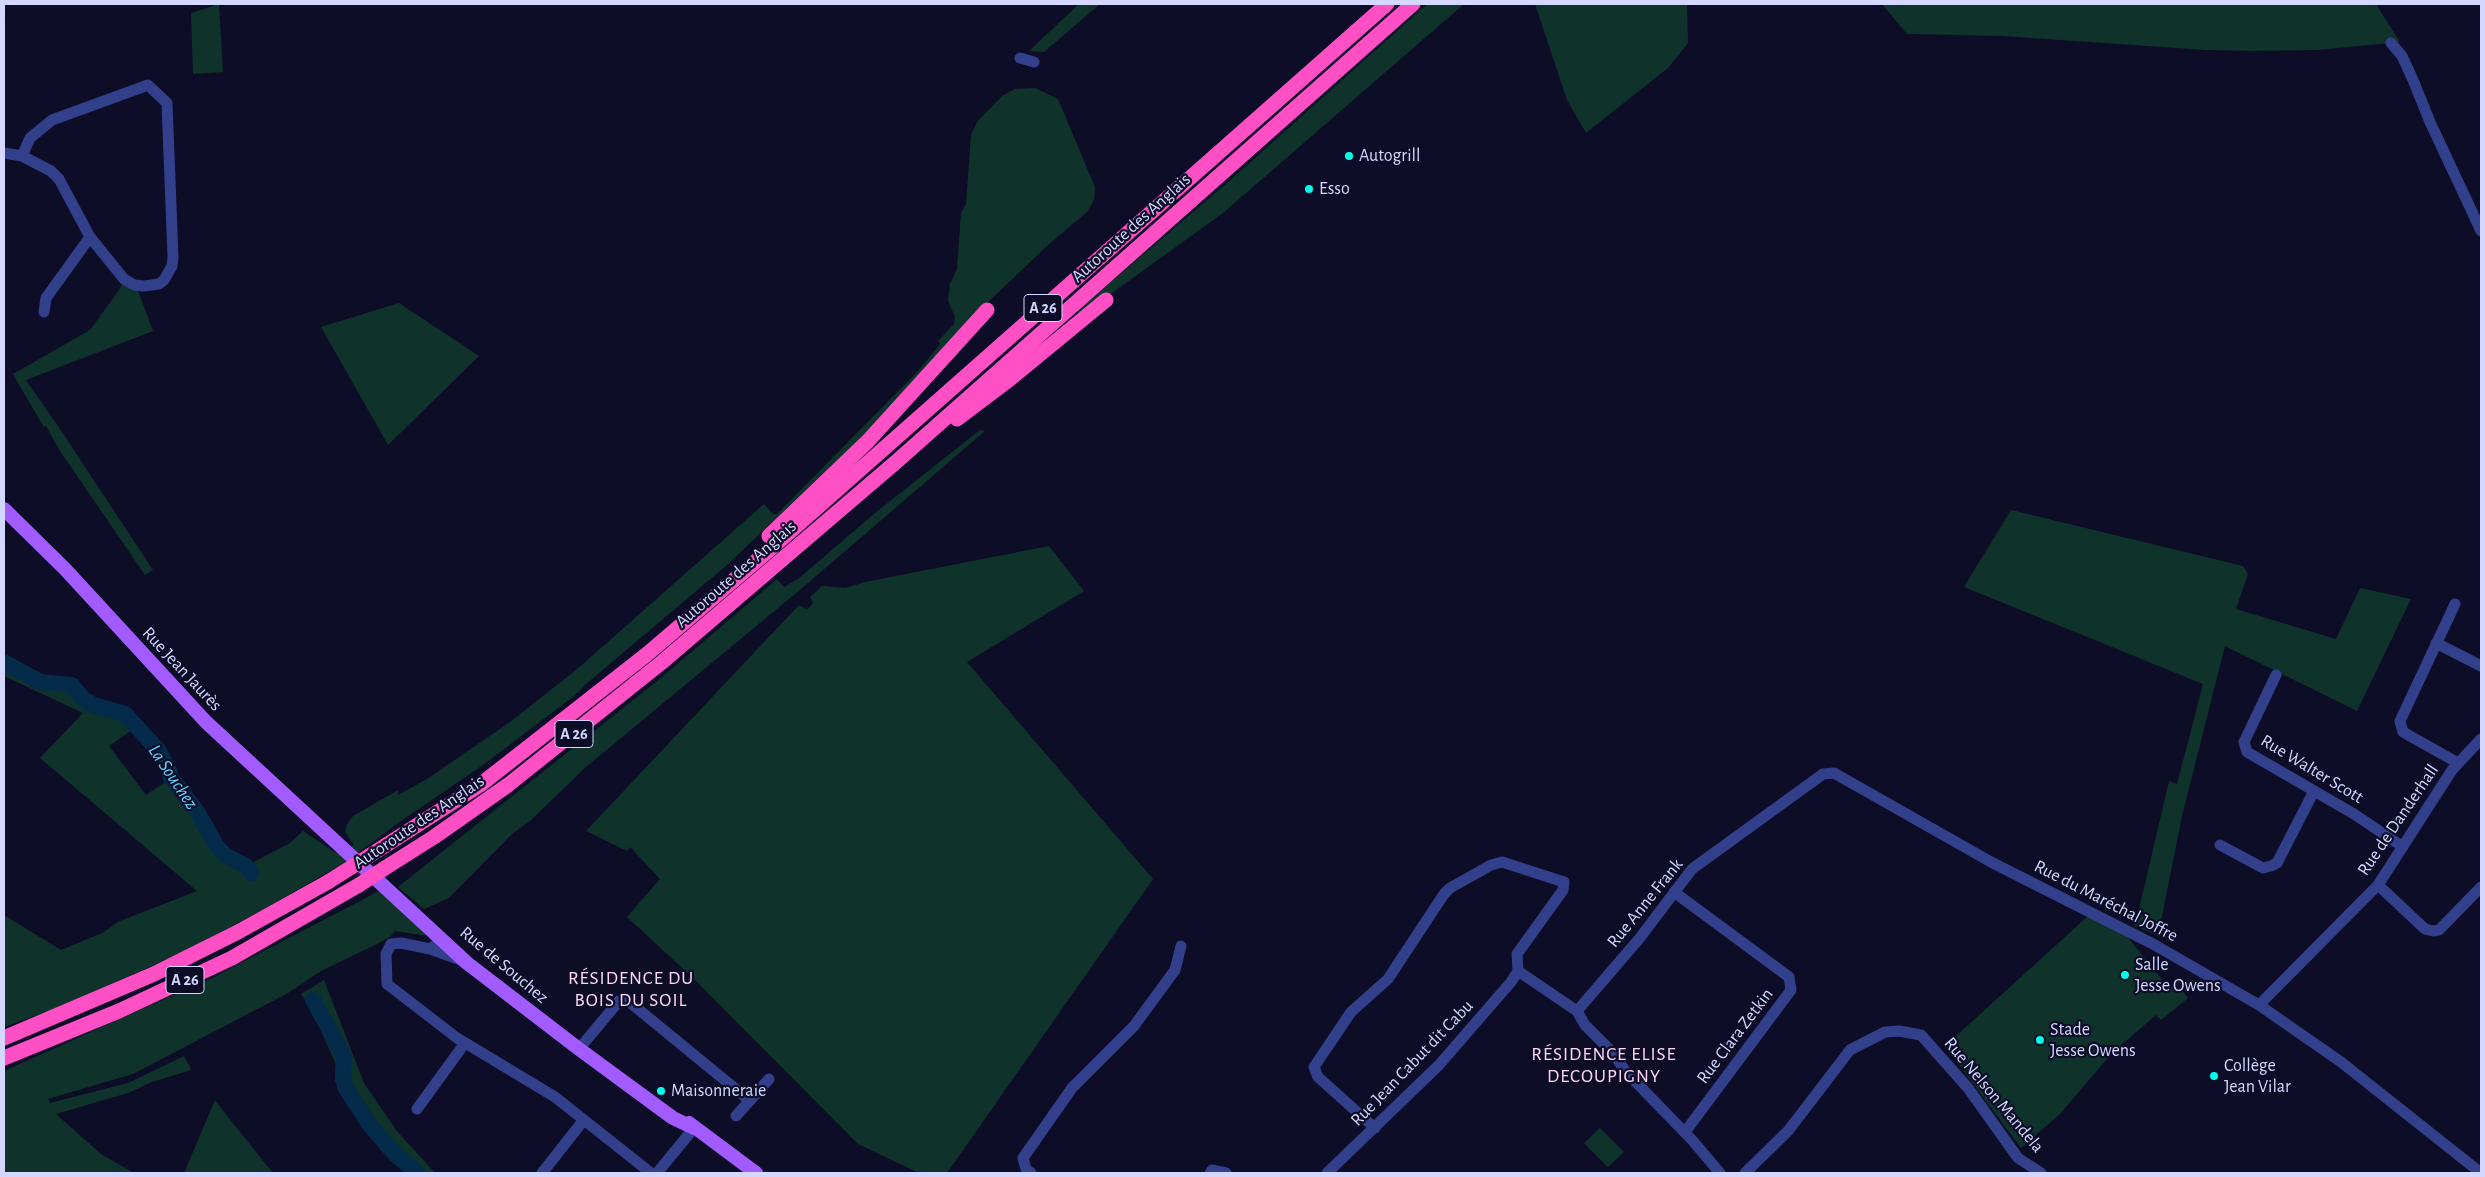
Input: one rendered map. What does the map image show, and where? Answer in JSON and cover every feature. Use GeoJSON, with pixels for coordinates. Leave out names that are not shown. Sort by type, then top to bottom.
{"type":"FeatureCollection","features":[{"type":"Feature","properties":{"kind":"highway","name":"Autoroute des Anglais"},"geometry":{"type":"LineString","coordinates":[[4,1038],[154,974],[238,932],[328,882],[480,785],[593,698],[768,551],[1387,4]]}},
{"type":"Feature","properties":{"kind":"highway","name":"Autoroute des Anglais"},"geometry":{"type":"LineString","coordinates":[[4,1058],[119,1011],[232,958],[359,885],[434,838],[494,795],[599,714],[896,462],[1413,4]]}},
{"type":"Feature","properties":{"kind":"highway"},"geometry":{"type":"LineString","coordinates":[[896,462],[929,440],[1010,379],[1106,300]]}},
{"type":"Feature","properties":{"kind":"highway"},"geometry":{"type":"LineString","coordinates":[[697,610],[715,584],[812,498],[868,442],[987,310]]}},
{"type":"Feature","properties":{"kind":"main road","name":"Rue Jean Jaurès"},"geometry":{"type":"LineString","coordinates":[[4,509],[65,569],[206,722],[315,820],[341,847],[443,940]]}},
{"type":"Feature","properties":{"kind":"main road","name":"Rue de Souchez"},"geometry":{"type":"LineString","coordinates":[[443,940],[467,963],[581,1045]]}},
{"type":"Feature","properties":{"kind":"main road","name":"Rue de Souchez"},"geometry":{"type":"LineString","coordinates":[[443,940],[674,1118],[694,1128],[756,1173]]}},
{"type":"Feature","properties":{"kind":"street"},"geometry":{"type":"LineString","coordinates":[[2392,43],[2402,56],[2430,122],[2481,231]]}},
{"type":"Feature","properties":{"kind":"street"},"geometry":{"type":"LineString","coordinates":[[1020,58],[1034,62]]}},
{"type":"Feature","properties":{"kind":"street"},"geometry":{"type":"LineString","coordinates":[[4,153],[22,156],[51,172],[59,179],[90,237],[124,279],[134,285],[159,284],[168,273],[173,258],[167,103],[148,85],[52,120],[30,138],[22,156]]}},
{"type":"Feature","properties":{"kind":"street"},"geometry":{"type":"LineString","coordinates":[[44,312],[46,298],[90,237]]}},
{"type":"Feature","properties":{"kind":"street"},"geometry":{"type":"LineString","coordinates":[[2455,604],[2400,721],[2400,727],[2403,732],[2458,763]]}},
{"type":"Feature","properties":{"kind":"street"},"geometry":{"type":"LineString","coordinates":[[2436,643],[2481,666]]}},
{"type":"Feature","properties":{"kind":"street","name":"Rue Walter Scott"},"geometry":{"type":"LineString","coordinates":[[2276,675],[2244,742],[2247,752],[2354,814],[2403,847]]}},
{"type":"Feature","properties":{"kind":"street","name":"Rue de Danderhall"},"geometry":{"type":"LineString","coordinates":[[2259,1005],[2378,885],[2458,763],[2481,739]]}},
{"type":"Feature","properties":{"kind":"street","name":"Rue du Maréchal Joffre"},"geometry":{"type":"LineString","coordinates":[[1823,774],[1834,773],[1859,786],[1991,862],[2161,948],[2259,1005],[2341,1062],[2481,1173]]}},
{"type":"Feature","properties":{"kind":"street","name":"Rue Anne Frank"},"geometry":{"type":"LineString","coordinates":[[1577,1011],[1639,939],[1692,869],[1823,774]]}},
{"type":"Feature","properties":{"kind":"street"},"geometry":{"type":"LineString","coordinates":[[2220,845],[2263,868],[2272,866],[2277,862],[2314,792]]}},
{"type":"Feature","properties":{"kind":"street"},"geometry":{"type":"LineString","coordinates":[[1376,1128],[1318,1077],[1314,1067],[1351,1012],[1388,979],[1450,888],[1491,865],[1502,862],[1564,882],[1563,890],[1517,954],[1518,971],[1577,1011],[1585,1025],[1613,1053],[1626,1072],[1684,1132],[1720,1173]]}},
{"type":"Feature","properties":{"kind":"street"},"geometry":{"type":"LineString","coordinates":[[2378,885],[2425,929],[2433,931],[2439,930],[2481,887]]}},
{"type":"Feature","properties":{"kind":"street","name":"Rue Clara Zetkin"},"geometry":{"type":"LineString","coordinates":[[1674,892],[1789,977],[1791,990],[1684,1132]]}},
{"type":"Feature","properties":{"kind":"street"},"geometry":{"type":"LineString","coordinates":[[430,949],[443,940]]}},
{"type":"Feature","properties":{"kind":"street"},"geometry":{"type":"LineString","coordinates":[[467,963],[430,949],[395,943],[391,944],[387,949],[387,984],[465,1043],[554,1097],[651,1173]]}},
{"type":"Feature","properties":{"kind":"street"},"geometry":{"type":"LineString","coordinates":[[1031,1173],[1026,1169],[1023,1158],[1072,1088],[1134,1026],[1176,970],[1181,946]]}},
{"type":"Feature","properties":{"kind":"street","name":"Rue Jean Cabut dit Cabu"},"geometry":{"type":"LineString","coordinates":[[1327,1173],[1376,1128],[1439,1065],[1511,982],[1518,971]]}},
{"type":"Feature","properties":{"kind":"street"},"geometry":{"type":"LineString","coordinates":[[581,1045],[619,1001],[627,1000],[749,1100]]}},
{"type":"Feature","properties":{"kind":"street","name":"Rue Nelson Mandela"},"geometry":{"type":"LineString","coordinates":[[1745,1173],[1788,1131],[1850,1050],[1885,1032],[1899,1031],[1921,1035],[1968,1088],[2018,1158],[2041,1173]]}},
{"type":"Feature","properties":{"kind":"street"},"geometry":{"type":"LineString","coordinates":[[416,1109],[465,1043]]}},
{"type":"Feature","properties":{"kind":"street"},"geometry":{"type":"LineString","coordinates":[[736,1116],[769,1079]]}},
{"type":"Feature","properties":{"kind":"street"},"geometry":{"type":"LineString","coordinates":[[542,1173],[583,1121]]}},
{"type":"Feature","properties":{"kind":"street"},"geometry":{"type":"LineString","coordinates":[[657,1173],[694,1128]]}},
{"type":"Feature","properties":{"kind":"street"},"geometry":{"type":"LineString","coordinates":[[1210,1173],[1212,1170],[1226,1173]]}},
{"type":"Feature","properties":{"kind":"green space"},"geometry":{"type":"Polygon","coordinates":[[[219,4],[223,72],[193,74],[191,13],[219,4]]]}},
{"type":"Feature","properties":{"kind":"green space"},"geometry":{"type":"Polygon","coordinates":[[[1079,4],[1100,4],[1044,52],[1029,51],[1079,4]]]}},
{"type":"Feature","properties":{"kind":"green space"},"geometry":{"type":"Polygon","coordinates":[[[1427,4],[1464,4],[1223,213],[1080,316],[1077,311],[1227,183],[1427,4]]]}},
{"type":"Feature","properties":{"kind":"green space"},"geometry":{"type":"Polygon","coordinates":[[[1535,4],[1687,4],[1688,43],[1668,68],[1586,133],[1567,100],[1535,4]]]}},
{"type":"Feature","properties":{"kind":"green space"},"geometry":{"type":"Polygon","coordinates":[[[1882,4],[2376,4],[2400,42],[2317,50],[2254,51],[2206,50],[2002,36],[1907,34],[1882,4]]]}},
{"type":"Feature","properties":{"kind":"green space"},"geometry":{"type":"Polygon","coordinates":[[[1035,88],[1058,99],[1095,187],[1094,200],[1088,211],[1048,245],[983,307],[876,423],[727,565],[574,696],[483,765],[344,863],[264,909],[181,953],[54,1009],[4,1027],[4,915],[61,950],[102,933],[120,921],[197,891],[40,758],[83,713],[4,676],[4,661],[40,682],[72,685],[83,699],[94,705],[125,714],[135,725],[132,730],[109,746],[146,795],[171,778],[198,813],[216,845],[233,860],[246,866],[290,843],[303,831],[336,853],[354,845],[345,832],[347,824],[353,816],[398,790],[398,795],[427,779],[510,722],[576,670],[764,504],[773,514],[777,514],[920,369],[940,344],[938,341],[954,324],[955,317],[948,301],[950,284],[957,269],[961,213],[966,204],[971,135],[977,122],[1002,96],[1015,89],[1035,88]]]}},
{"type":"Feature","properties":{"kind":"green space"},"geometry":{"type":"Polygon","coordinates":[[[124,279],[138,291],[153,331],[26,380],[153,570],[145,575],[60,451],[46,426],[44,427],[13,374],[90,330],[119,290],[124,279]]]}},
{"type":"Feature","properties":{"kind":"green space"},"geometry":{"type":"Polygon","coordinates":[[[399,303],[479,356],[388,445],[321,327],[399,303]]]}},
{"type":"Feature","properties":{"kind":"green space"},"geometry":{"type":"Polygon","coordinates":[[[980,430],[985,431],[801,589],[586,767],[531,820],[512,834],[449,898],[424,909],[398,887],[662,677],[777,579],[784,587],[798,579],[875,513],[980,430]]]}},
{"type":"Feature","properties":{"kind":"green space"},"geometry":{"type":"Polygon","coordinates":[[[2011,510],[2243,566],[2248,574],[2236,609],[2336,639],[2360,588],[2411,599],[2357,711],[2225,646],[2182,816],[2158,936],[2135,926],[2169,781],[2177,784],[2203,684],[1964,587],[2011,510]]]}},
{"type":"Feature","properties":{"kind":"green space"},"geometry":{"type":"Polygon","coordinates":[[[1049,546],[1084,591],[967,662],[1153,879],[947,1173],[919,1173],[858,1144],[693,978],[627,917],[660,879],[630,847],[627,851],[586,831],[799,605],[807,610],[813,603],[810,597],[822,586],[846,588],[865,582],[1049,546]]]}},
{"type":"Feature","properties":{"kind":"green space"},"geometry":{"type":"Polygon","coordinates":[[[383,889],[429,936],[395,931],[390,937],[321,971],[288,993],[133,1074],[48,1099],[50,1103],[128,1083],[184,1056],[191,1069],[188,1071],[152,1082],[128,1093],[56,1114],[101,1154],[134,1173],[4,1173],[4,1071],[214,977],[383,889]]]}},
{"type":"Feature","properties":{"kind":"green space"},"geometry":{"type":"Polygon","coordinates":[[[2088,916],[2125,934],[2169,988],[2177,985],[2188,998],[2161,1020],[2156,1015],[2112,1053],[2060,1114],[2021,1148],[1945,1046],[2088,916]]]}},
{"type":"Feature","properties":{"kind":"green space"},"geometry":{"type":"Polygon","coordinates":[[[324,980],[364,1083],[396,1130],[435,1173],[410,1173],[380,1147],[362,1126],[335,1081],[336,1064],[311,1009],[301,994],[324,980]]]}},
{"type":"Feature","properties":{"kind":"green space"},"geometry":{"type":"Polygon","coordinates":[[[215,1100],[228,1117],[273,1173],[184,1173],[215,1100]]]}},
{"type":"Feature","properties":{"kind":"green space"},"geometry":{"type":"Polygon","coordinates":[[[1600,1128],[1624,1152],[1608,1167],[1584,1143],[1600,1128]]]}},
{"type":"Feature","properties":{"kind":"waterway","name":"La Souchez"},"geometry":{"type":"LineString","coordinates":[[4,662],[40,682],[72,685],[83,699],[94,705],[125,714],[158,750],[169,770],[171,778],[198,813],[216,845],[225,855],[246,866],[251,873]]}},
{"type":"Feature","properties":{"kind":"waterway","name":"La Souchez"},"geometry":{"type":"LineString","coordinates":[[313,1000],[344,1056],[343,1073],[345,1087],[369,1124],[393,1152],[417,1173]]}},
{"type":"Feature","properties":{"kind":"place","name":"Autogrill"},"geometry":{"type":"Point","coordinates":[1349,156]}},
{"type":"Feature","properties":{"kind":"place","name":"Esso"},"geometry":{"type":"Point","coordinates":[1309,189]}},
{"type":"Feature","properties":{"kind":"place","name":"Salle Jesse Owens"},"geometry":{"type":"Point","coordinates":[2125,975]}},
{"type":"Feature","properties":{"kind":"place","name":"Stade Jesse Owens"},"geometry":{"type":"Point","coordinates":[2040,1040]}},
{"type":"Feature","properties":{"kind":"place","name":"Collège Jean Vilar"},"geometry":{"type":"Point","coordinates":[2214,1076]}},
{"type":"Feature","properties":{"kind":"place","name":"Maisonneraie"},"geometry":{"type":"Point","coordinates":[661,1091]}},
{"type":"Feature","properties":{"kind":"district","name":"RÉSIDENCE DU BOIS DU SOIL"},"geometry":{"type":"Point","coordinates":[631,989]}},
{"type":"Feature","properties":{"kind":"district","name":"RÉSIDENCE ELISE DECOUPIGNY"},"geometry":{"type":"Point","coordinates":[1604,1065]}}]}
